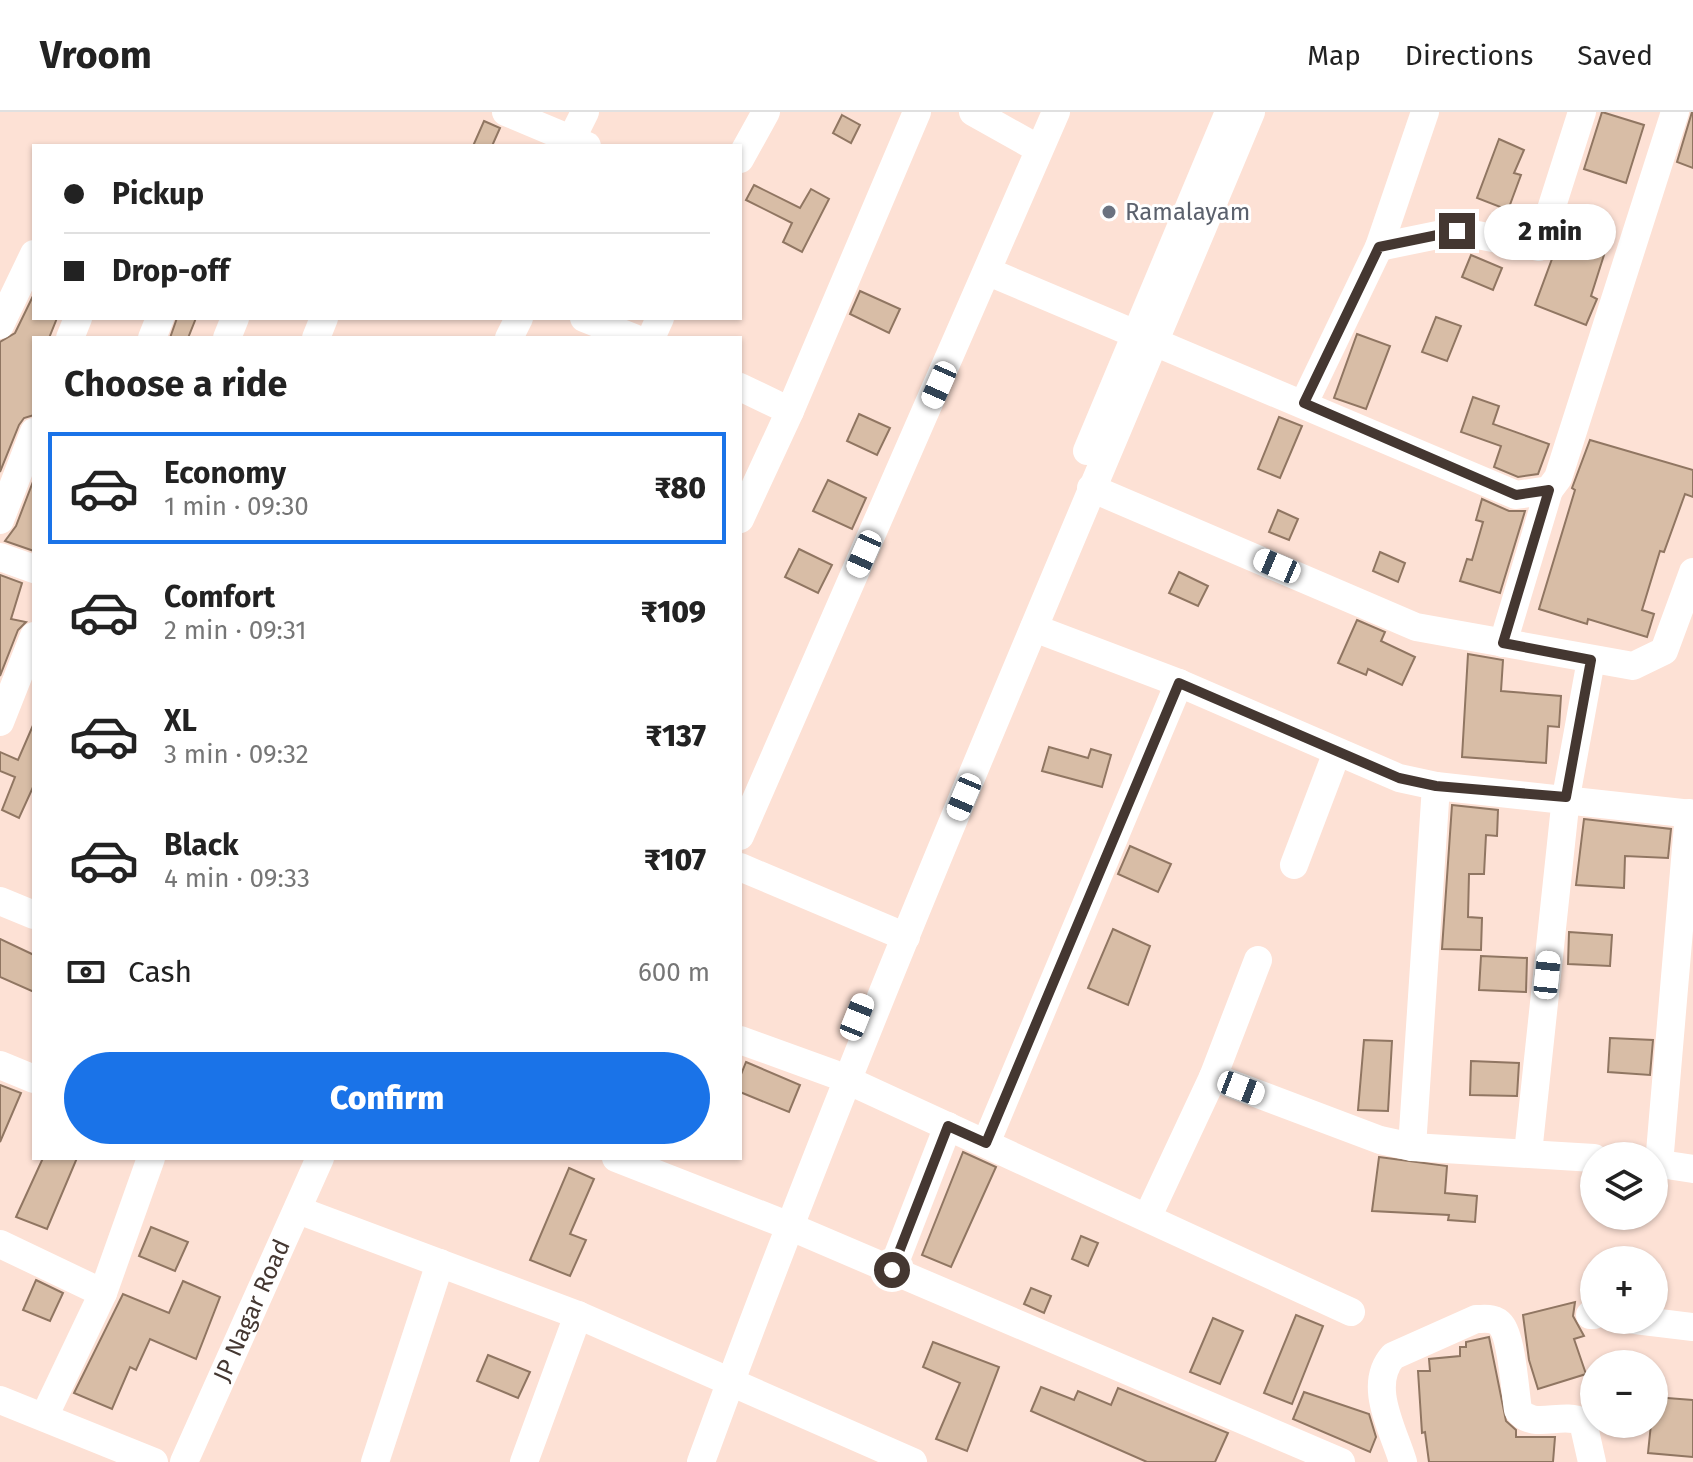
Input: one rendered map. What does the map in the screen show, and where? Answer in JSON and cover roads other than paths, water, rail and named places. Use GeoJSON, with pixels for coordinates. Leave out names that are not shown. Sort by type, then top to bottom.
{"type":"FeatureCollection","features":[{"type":"Feature","properties":{"kind":"street"},"geometry":{"type":"LineString","coordinates":[[506,112],[580,142],[585,112]]}},
{"type":"Feature","properties":{"kind":"street"},"geometry":{"type":"LineString","coordinates":[[742,155],[766,112]]}},
{"type":"Feature","properties":{"kind":"street"},"geometry":{"type":"LineString","coordinates":[[742,515],[790,411],[917,112]]}},
{"type":"Feature","properties":{"kind":"street"},"geometry":{"type":"LineString","coordinates":[[973,112],[1039,149]]}},
{"type":"Feature","properties":{"kind":"street"},"geometry":{"type":"LineString","coordinates":[[742,831],[989,272],[1056,112]]}},
{"type":"Feature","properties":{"kind":"street"},"geometry":{"type":"LineString","coordinates":[[899,934],[1034,628],[1091,488],[1229,112]]}},
{"type":"Feature","properties":{"kind":"street"},"geometry":{"type":"LineString","coordinates":[[701,1462],[724,1379],[840,1077],[1145,338],[1251,112]]}},
{"type":"Feature","properties":{"kind":"street"},"geometry":{"type":"LineString","coordinates":[[1304,403],[1379,247],[1425,112]]}},
{"type":"Feature","properties":{"kind":"street"},"geometry":{"type":"LineString","coordinates":[[1379,247],[1457,231],[1539,247],[1582,112]]}},
{"type":"Feature","properties":{"kind":"street"},"geometry":{"type":"LineString","coordinates":[[1503,643],[1549,490],[1558,478],[1675,112]]}},
{"type":"Feature","properties":{"kind":"street"},"geometry":{"type":"LineString","coordinates":[[1682,112],[1693,116]]}},
{"type":"Feature","properties":{"kind":"street"},"geometry":{"type":"LineString","coordinates":[[0,325],[32,258]]}},
{"type":"Feature","properties":{"kind":"street"},"geometry":{"type":"LineString","coordinates":[[989,272],[1516,495],[1549,490]]}},
{"type":"Feature","properties":{"kind":"street"},"geometry":{"type":"LineString","coordinates":[[589,320],[629,336]]}},
{"type":"Feature","properties":{"kind":"street"},"geometry":{"type":"LineString","coordinates":[[742,388],[790,411]]}},
{"type":"Feature","properties":{"kind":"street"},"geometry":{"type":"LineString","coordinates":[[0,520],[32,437]]}},
{"type":"Feature","properties":{"kind":"street"},"geometry":{"type":"LineString","coordinates":[[1091,488],[1416,627],[1633,666],[1648,662],[1664,651],[1687,613],[1693,572]]}},
{"type":"Feature","properties":{"kind":"street"},"geometry":{"type":"LineString","coordinates":[[0,557],[32,568]]}},
{"type":"Feature","properties":{"kind":"street"},"geometry":{"type":"LineString","coordinates":[[1034,628],[1179,683],[1399,778],[1436,786],[1566,797],[1691,814],[1658,1142]]}},
{"type":"Feature","properties":{"kind":"street"},"geometry":{"type":"LineString","coordinates":[[0,722],[15,696],[32,642]]}},
{"type":"Feature","properties":{"kind":"street"},"geometry":{"type":"LineString","coordinates":[[1528,1153],[1566,797],[1591,660]]}},
{"type":"Feature","properties":{"kind":"street"},"geometry":{"type":"LineString","coordinates":[[986,1143],[1179,683]]}},
{"type":"Feature","properties":{"kind":"street"},"geometry":{"type":"LineString","coordinates":[[1294,865],[1337,752]]}},
{"type":"Feature","properties":{"kind":"street"},"geometry":{"type":"LineString","coordinates":[[1412,1147],[1436,786]]}},
{"type":"Feature","properties":{"kind":"street"},"geometry":{"type":"LineString","coordinates":[[742,868],[899,934]]}},
{"type":"Feature","properties":{"kind":"street"},"geometry":{"type":"LineString","coordinates":[[0,901],[32,914]]}},
{"type":"Feature","properties":{"kind":"street"},"geometry":{"type":"LineString","coordinates":[[1148,1216],[1213,1077],[1258,960]]}},
{"type":"Feature","properties":{"kind":"street"},"geometry":{"type":"LineString","coordinates":[[742,1041],[840,1077],[1148,1216],[1351,1312]]}},
{"type":"Feature","properties":{"kind":"street"},"geometry":{"type":"LineString","coordinates":[[0,1065],[32,1078]]}},
{"type":"Feature","properties":{"kind":"street"},"geometry":{"type":"LineString","coordinates":[[1213,1077],[1380,1140],[1412,1147],[1580,1157]]}},
{"type":"Feature","properties":{"kind":"street"},"geometry":{"type":"LineString","coordinates":[[892,1270],[948,1126]]}},
{"type":"Feature","properties":{"kind":"street"},"geometry":{"type":"LineString","coordinates":[[44,1417],[103,1293],[150,1160]]}},
{"type":"Feature","properties":{"kind":"street","name":"JP Nagar Road"},"geometry":{"type":"LineString","coordinates":[[184,1462],[319,1160]]}},
{"type":"Feature","properties":{"kind":"street"},"geometry":{"type":"LineString","coordinates":[[621,1160],[784,1224],[1341,1462]]}},
{"type":"Feature","properties":{"kind":"street"},"geometry":{"type":"LineString","coordinates":[[1668,1166],[1693,1169]]}},
{"type":"Feature","properties":{"kind":"street"},"geometry":{"type":"LineString","coordinates":[[298,1210],[578,1315],[907,1461]]}},
{"type":"Feature","properties":{"kind":"street"},"geometry":{"type":"LineString","coordinates":[[0,1244],[103,1293]]}},
{"type":"Feature","properties":{"kind":"street"},"geometry":{"type":"LineString","coordinates":[[375,1462],[440,1263]]}},
{"type":"Feature","properties":{"kind":"street"},"geometry":{"type":"LineString","coordinates":[[524,1462],[578,1315]]}},
{"type":"Feature","properties":{"kind":"street"},"geometry":{"type":"LineString","coordinates":[[1403,1462],[1381,1395],[1380,1379],[1384,1365],[1393,1356],[1476,1319],[1490,1318],[1501,1325],[1506,1337],[1518,1410],[1533,1421],[1573,1417],[1583,1422],[1592,1462]]}},
{"type":"Feature","properties":{"kind":"street"},"geometry":{"type":"LineString","coordinates":[[1668,1324],[1693,1327]]}},
{"type":"Feature","properties":{"kind":"street"},"geometry":{"type":"LineString","coordinates":[[682,1462],[724,1379]]}},
{"type":"Feature","properties":{"kind":"street"},"geometry":{"type":"LineString","coordinates":[[0,1400],[154,1462]]}},
{"type":"Feature","properties":{"kind":"place","name":"Ramalayam"},"geometry":{"type":"Point","coordinates":[1109,212]}}]}
